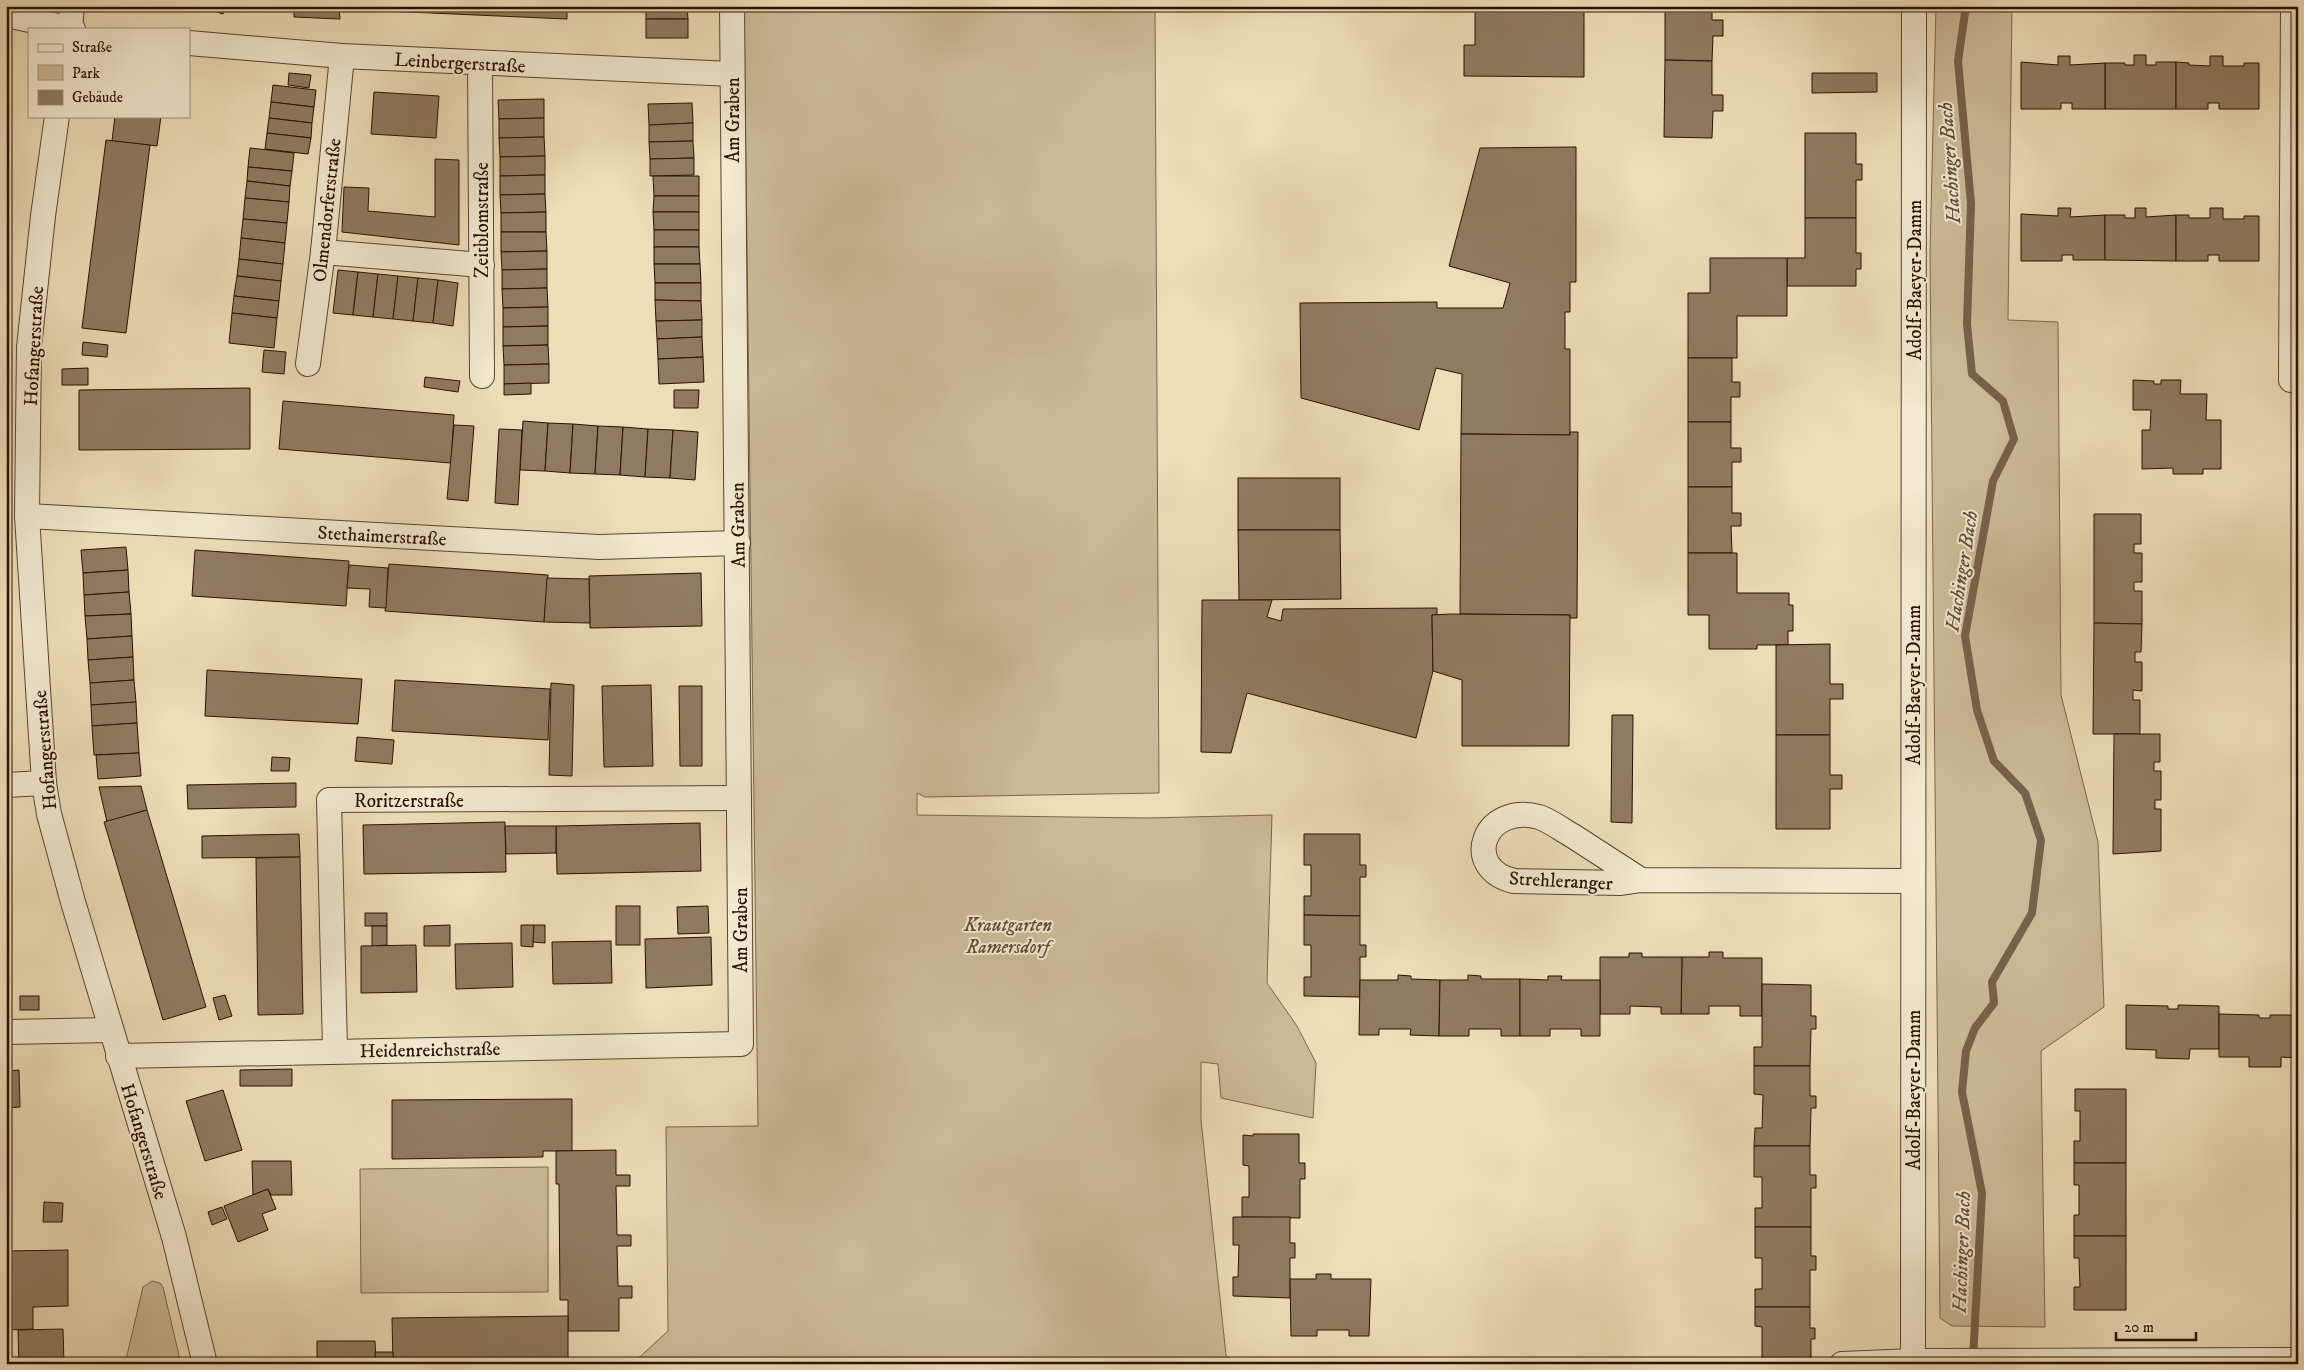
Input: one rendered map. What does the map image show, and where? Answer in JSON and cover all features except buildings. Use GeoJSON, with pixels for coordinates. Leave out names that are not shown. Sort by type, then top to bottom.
{"type":"FeatureCollection","features":[{"type":"Feature","properties":{"kind":"street"},"geometry":{"type":"LineString","coordinates":[[71,28],[72,6]]}},
{"type":"Feature","properties":{"kind":"street","name":"Am Graben"},"geometry":{"type":"LineString","coordinates":[[732,6],[741,1044]]}},
{"type":"Feature","properties":{"kind":"street","name":"Adolf-Baeyer-Damm"},"geometry":{"type":"LineString","coordinates":[[1913,1362],[1914,6]]}},
{"type":"Feature","properties":{"kind":"street"},"geometry":{"type":"LineString","coordinates":[[2291,380],[2293,6]]}},
{"type":"Feature","properties":{"kind":"street"},"geometry":{"type":"LineString","coordinates":[[6,15],[66,28]]}},
{"type":"Feature","properties":{"kind":"street","name":"Leinbergerstraße"},"geometry":{"type":"LineString","coordinates":[[190,43],[342,56],[732,74]]}},
{"type":"Feature","properties":{"kind":"street","name":"Olmendorferstraße"},"geometry":{"type":"LineString","coordinates":[[308,364],[323,252],[342,56]]}},
{"type":"Feature","properties":{"kind":"street","name":"Zeitblomstraße"},"geometry":{"type":"LineString","coordinates":[[480,63],[482,376]]}},
{"type":"Feature","properties":{"kind":"street","name":"Hofangerstraße"},"geometry":{"type":"LineString","coordinates":[[57,118],[43,216],[29,347],[28,516],[44,782],[57,846],[118,1056],[174,1237],[205,1364]]}},
{"type":"Feature","properties":{"kind":"street"},"geometry":{"type":"LineString","coordinates":[[323,252],[482,265]]}},
{"type":"Feature","properties":{"kind":"street","name":"Stethaimerstraße"},"geometry":{"type":"LineString","coordinates":[[28,516],[599,547],[738,543]]}},
{"type":"Feature","properties":{"kind":"street"},"geometry":{"type":"LineString","coordinates":[[6,785],[44,782]]}},
{"type":"Feature","properties":{"kind":"street","name":"Roritzerstraße"},"geometry":{"type":"LineString","coordinates":[[335,1050],[329,800],[739,798]]}},
{"type":"Feature","properties":{"kind":"street","name":"Strehleranger"},"geometry":{"type":"LineString","coordinates":[[1641,880],[1540,818],[1513,815],[1500,819],[1492,826],[1486,838],[1484,848],[1488,867],[1503,878],[1528,882],[1621,883],[1641,880],[1913,881]]}},
{"type":"Feature","properties":{"kind":"street"},"geometry":{"type":"LineString","coordinates":[[6,1032],[111,1030]]}},
{"type":"Feature","properties":{"kind":"street","name":"Heidenreichstraße"},"geometry":{"type":"LineString","coordinates":[[118,1056],[335,1050],[741,1044]]}},
{"type":"Feature","properties":{"kind":"street"},"geometry":{"type":"LineString","coordinates":[[1842,1364],[1962,1361],[2298,1360]]}},
{"type":"Feature","properties":{"kind":"green space","name":"Krautgarten Ramersdorf"},"geometry":{"type":"Polygon","coordinates":[[[744,6],[1155,6],[1159,793],[925,797],[917,793],[917,815],[1147,818],[1272,815],[1267,983],[1297,1026],[1316,1063],[1313,1118],[1221,1098],[1218,1064],[1201,1062],[1201,1120],[1226,1355],[1235,1364],[632,1364],[668,1331],[666,1127],[758,1126],[744,6]]]}},
{"type":"Feature","properties":{"kind":"green space"},"geometry":{"type":"Polygon","coordinates":[[[1936,6],[2012,6],[2008,320],[2058,322],[2061,695],[2098,842],[2104,1007],[2041,1051],[2045,1327],[1952,1326],[1940,1318],[1930,252],[1936,6]]]}},
{"type":"Feature","properties":{"kind":"green space"},"geometry":{"type":"Polygon","coordinates":[[[548,1167],[548,1292],[361,1293],[360,1169],[548,1167]]]}},
{"type":"Feature","properties":{"kind":"green space"},"geometry":{"type":"Polygon","coordinates":[[[152,1281],[160,1283],[163,1287],[181,1364],[125,1364],[143,1287],[152,1281]]]}},
{"type":"Feature","properties":{"kind":"waterway","name":"Hachinger Bach"},"geometry":{"type":"LineString","coordinates":[[1966,6],[1958,61],[1971,203],[1967,324],[1972,374],[2003,401],[2014,439],[1993,481],[1965,636],[1977,710],[1994,761],[2025,793],[2041,840],[2032,913],[1992,982],[1994,1003],[1975,1028],[1966,1051],[1962,1092],[1982,1193],[1973,1359]]}}]}
